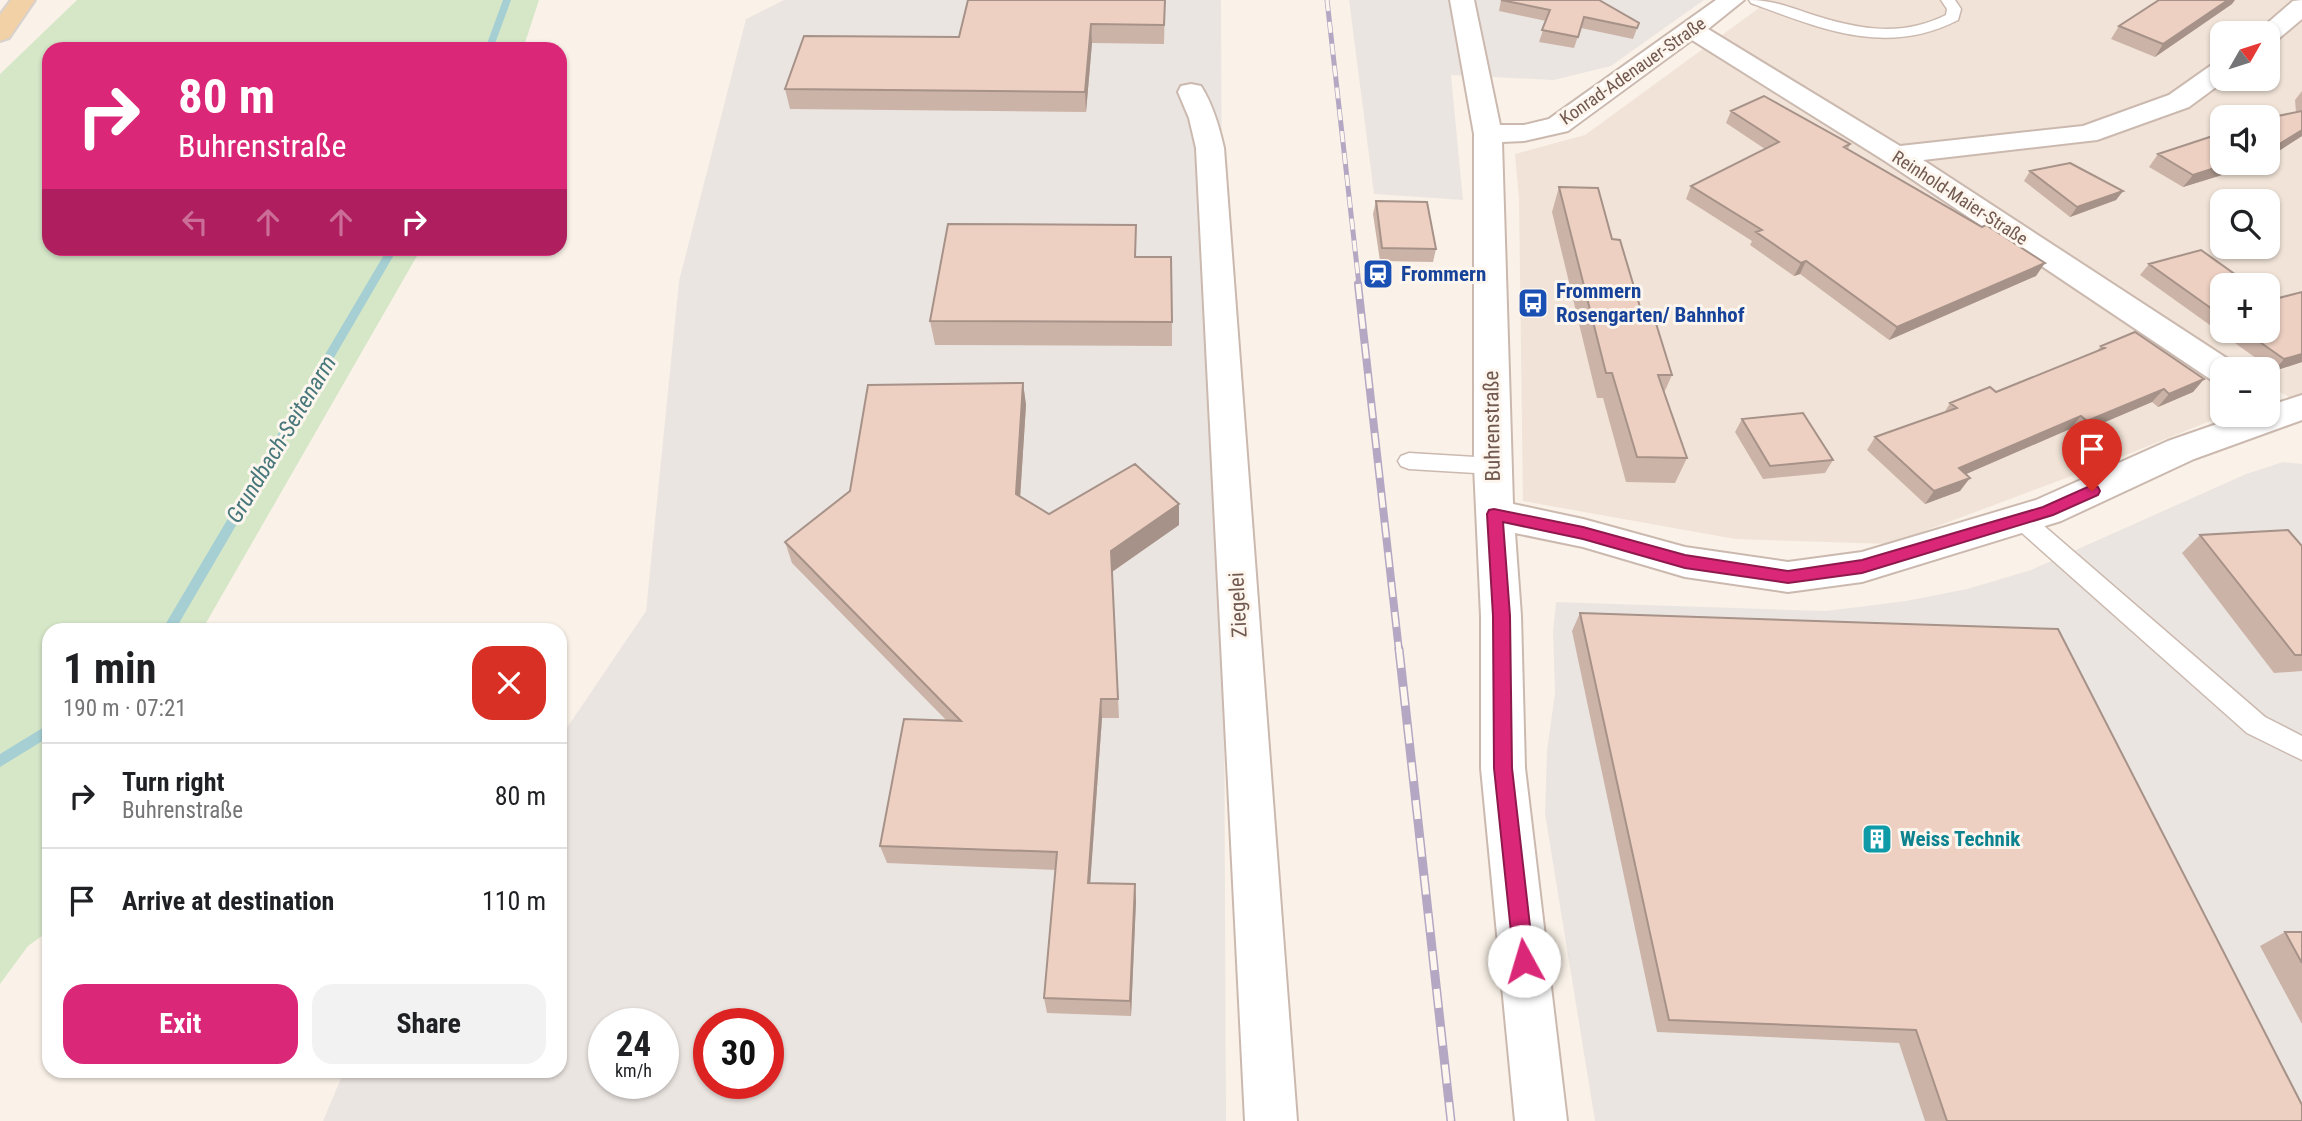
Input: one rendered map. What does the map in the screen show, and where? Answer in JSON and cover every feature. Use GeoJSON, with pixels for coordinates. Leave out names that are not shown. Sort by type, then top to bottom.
{"type":"FeatureCollection","features":[{"type":"Feature","properties":{"kind":"main road"},"geometry":{"type":"LineString","coordinates":[[0,33],[23,0]]}},
{"type":"Feature","properties":{"kind":"street","name":"Buhrenstraße"},"geometry":{"type":"LineString","coordinates":[[1462,0],[1488,134],[1492,466],[1502,616],[1503,768],[1541,1121]]}},
{"type":"Feature","properties":{"kind":"street","name":"Konrad-Adenauer-Straße"},"geometry":{"type":"LineString","coordinates":[[1488,134],[1524,133],[1558,125],[1732,0]]}},
{"type":"Feature","properties":{"kind":"street"},"geometry":{"type":"LineString","coordinates":[[2280,24],[2302,5]]}},
{"type":"Feature","properties":{"kind":"street","name":"Reinhold-Maier-Straße"},"geometry":{"type":"LineString","coordinates":[[1693,30],[1895,155],[2210,363]]}},
{"type":"Feature","properties":{"kind":"street"},"geometry":{"type":"LineString","coordinates":[[1895,155],[2087,134],[2179,102],[2210,79]]}},
{"type":"Feature","properties":{"kind":"street","name":"Ziegelei"},"geometry":{"type":"LineString","coordinates":[[1191,92],[1203,117],[1210,148],[1270,1121]]}},
{"type":"Feature","properties":{"kind":"street"},"geometry":{"type":"LineString","coordinates":[[1494,514],[1583,533],[1685,562],[1788,577],[1862,567],[2048,511],[2182,450],[2289,411]]}},
{"type":"Feature","properties":{"kind":"lane"},"geometry":{"type":"LineString","coordinates":[[1756,0],[1840,27],[1900,36],[1936,28],[1953,17],[1954,9],[1948,0]]}},
{"type":"Feature","properties":{"kind":"lane"},"geometry":{"type":"LineString","coordinates":[[1409,461],[1492,466]]}},
{"type":"Feature","properties":{"kind":"lane"},"geometry":{"type":"LineString","coordinates":[[2021,519],[2256,726],[2302,749]]}},
{"type":"Feature","properties":{"kind":"shaded area"},"geometry":{"type":"Polygon","coordinates":[[[784,0],[1221,0],[1226,1121],[323,1121],[341,1078],[567,1078],[567,728],[646,611],[679,281],[746,19],[784,0]]]}},
{"type":"Feature","properties":{"kind":"shaded area"},"geometry":{"type":"Polygon","coordinates":[[[1349,0],[1704,0],[1611,66],[1554,80],[1451,75],[1463,200],[1374,194],[1349,0]]]}},
{"type":"Feature","properties":{"kind":"shaded area"},"geometry":{"type":"Polygon","coordinates":[[[1770,0],[2302,0],[2302,404],[2280,392],[2280,357],[2210,357],[2210,421],[1890,544],[1735,539],[1523,501],[1519,199],[1515,154],[1585,135],[1770,0]]]}},
{"type":"Feature","properties":{"kind":"shaded area"},"geometry":{"type":"Polygon","coordinates":[[[2283,462],[2302,464],[2302,1121],[1595,1121],[1545,814],[1547,750],[1555,693],[1553,631],[1556,602],[1826,611],[1906,601],[1967,589],[2031,570],[2246,474],[2283,462]]]}},
{"type":"Feature","properties":{"kind":"green space"},"geometry":{"type":"Polygon","coordinates":[[[77,0],[539,0],[525,42],[42,42],[42,256],[417,256],[206,623],[42,623],[42,936],[28,946],[0,984],[0,74],[77,0]]]}},
{"type":"Feature","properties":{"kind":"building"},"geometry":{"type":"Polygon","coordinates":[[[968,0],[1165,0],[1164,25],[1091,24],[1085,92],[785,89],[804,36],[959,37],[968,0]]]}},
{"type":"Feature","properties":{"kind":"building"},"geometry":{"type":"Polygon","coordinates":[[[1501,0],[1599,0],[1639,23],[1637,28],[1584,17],[1578,37],[1542,30],[1550,10],[1501,0]]]}},
{"type":"Feature","properties":{"kind":"building"},"geometry":{"type":"Polygon","coordinates":[[[2159,0],[2228,0],[2163,44],[2119,26],[2159,0]]]}},
{"type":"Feature","properties":{"kind":"building"},"geometry":{"type":"Polygon","coordinates":[[[1764,96],[1850,144],[1844,147],[1982,227],[1986,225],[2045,263],[1897,327],[1806,261],[1801,263],[1756,232],[1762,230],[1691,186],[1779,142],[1731,111],[1764,96]]]}},
{"type":"Feature","properties":{"kind":"building"},"geometry":{"type":"Polygon","coordinates":[[[2302,111],[2302,130],[2280,144],[2280,116],[2302,111]]]}},
{"type":"Feature","properties":{"kind":"building"},"geometry":{"type":"Polygon","coordinates":[[[2210,137],[2210,169],[2193,175],[2158,154],[2210,137]]]}},
{"type":"Feature","properties":{"kind":"building"},"geometry":{"type":"Polygon","coordinates":[[[2070,163],[2123,191],[2077,207],[2030,171],[2070,163]]]}},
{"type":"Feature","properties":{"kind":"building"},"geometry":{"type":"Polygon","coordinates":[[[1559,187],[1598,188],[1612,239],[1620,240],[1643,317],[1654,317],[1672,375],[1658,375],[1687,458],[1637,457],[1612,373],[1606,373],[1559,187]]]}},
{"type":"Feature","properties":{"kind":"building"},"geometry":{"type":"Polygon","coordinates":[[[1376,201],[1427,202],[1436,249],[1382,248],[1376,201]]]}},
{"type":"Feature","properties":{"kind":"building"},"geometry":{"type":"Polygon","coordinates":[[[948,224],[1136,225],[1135,257],[1171,257],[1172,322],[930,321],[948,224]]]}},
{"type":"Feature","properties":{"kind":"building"},"geometry":{"type":"Polygon","coordinates":[[[2201,250],[2233,273],[2210,273],[2210,307],[2149,264],[2201,250]]]}},
{"type":"Feature","properties":{"kind":"building"},"geometry":{"type":"Polygon","coordinates":[[[2302,292],[2302,354],[2284,359],[2261,343],[2280,343],[2280,298],[2302,292]]]}},
{"type":"Feature","properties":{"kind":"building"},"geometry":{"type":"Polygon","coordinates":[[[2135,332],[2204,379],[2169,394],[2164,389],[2087,421],[2081,416],[1959,468],[1970,478],[1934,491],[1875,437],[1957,408],[1950,403],[1990,387],[1996,392],[2105,348],[2101,346],[2135,332]]]}},
{"type":"Feature","properties":{"kind":"building"},"geometry":{"type":"Polygon","coordinates":[[[1023,383],[1016,494],[1049,514],[1135,464],[1179,504],[1111,551],[1118,699],[1101,699],[1088,883],[1135,884],[1130,1001],[1044,998],[1057,852],[880,846],[904,719],[961,721],[785,542],[850,491],[868,385],[1023,383]]]}},
{"type":"Feature","properties":{"kind":"building"},"geometry":{"type":"Polygon","coordinates":[[[1803,413],[1833,460],[1770,466],[1742,419],[1803,413]]]}},
{"type":"Feature","properties":{"kind":"building"},"geometry":{"type":"Polygon","coordinates":[[[2288,530],[2302,546],[2302,655],[2295,655],[2200,535],[2288,530]]]}},
{"type":"Feature","properties":{"kind":"building","name":"Weiss Technik"},"geometry":{"type":"Polygon","coordinates":[[[1580,613],[2058,629],[2302,1105],[2302,1121],[1947,1121],[1916,1030],[1669,1020],[1580,613]]]}},
{"type":"Feature","properties":{"kind":"building"},"geometry":{"type":"Polygon","coordinates":[[[2285,932],[2302,932],[2302,963],[2285,932]]]}},
{"type":"Feature","properties":{"kind":"waterway","name":"Grundbach-Seitenarm"},"geometry":{"type":"LineString","coordinates":[[492,42],[507,0]]}},
{"type":"Feature","properties":{"kind":"waterway","name":"Grundbach-Seitenarm"},"geometry":{"type":"LineString","coordinates":[[172,623],[388,256]]}},
{"type":"Feature","properties":{"kind":"waterway","name":"Grundbach-Seitenarm"},"geometry":{"type":"LineString","coordinates":[[0,761],[42,734]]}},
{"type":"Feature","properties":{"kind":"railway"},"geometry":{"type":"LineString","coordinates":[[1327,0],[1359,285]]}},
{"type":"Feature","properties":{"kind":"railway"},"geometry":{"type":"LineString","coordinates":[[1358,284],[1399,651]]}},
{"type":"Feature","properties":{"kind":"railway"},"geometry":{"type":"LineString","coordinates":[[1399,649],[1451,1121]]}},
{"type":"Feature","properties":{"kind":"place","name":"Frommern"},"geometry":{"type":"Point","coordinates":[1378,274]}},
{"type":"Feature","properties":{"kind":"place","name":"Frommern Rosengarten/ Bahnhof"},"geometry":{"type":"Point","coordinates":[1533,303]}},
{"type":"Feature","properties":{"kind":"place","name":"Weiss Technik"},"geometry":{"type":"Point","coordinates":[1877,839]}},
{"type":"Feature","properties":{"kind":"route"},"geometry":{"type":"LineString","coordinates":[[1524,961],[1503,768],[1502,616],[1494,514],[1583,533],[1685,562],[1788,577],[1862,567],[2048,511],[2092,491]]}}]}
